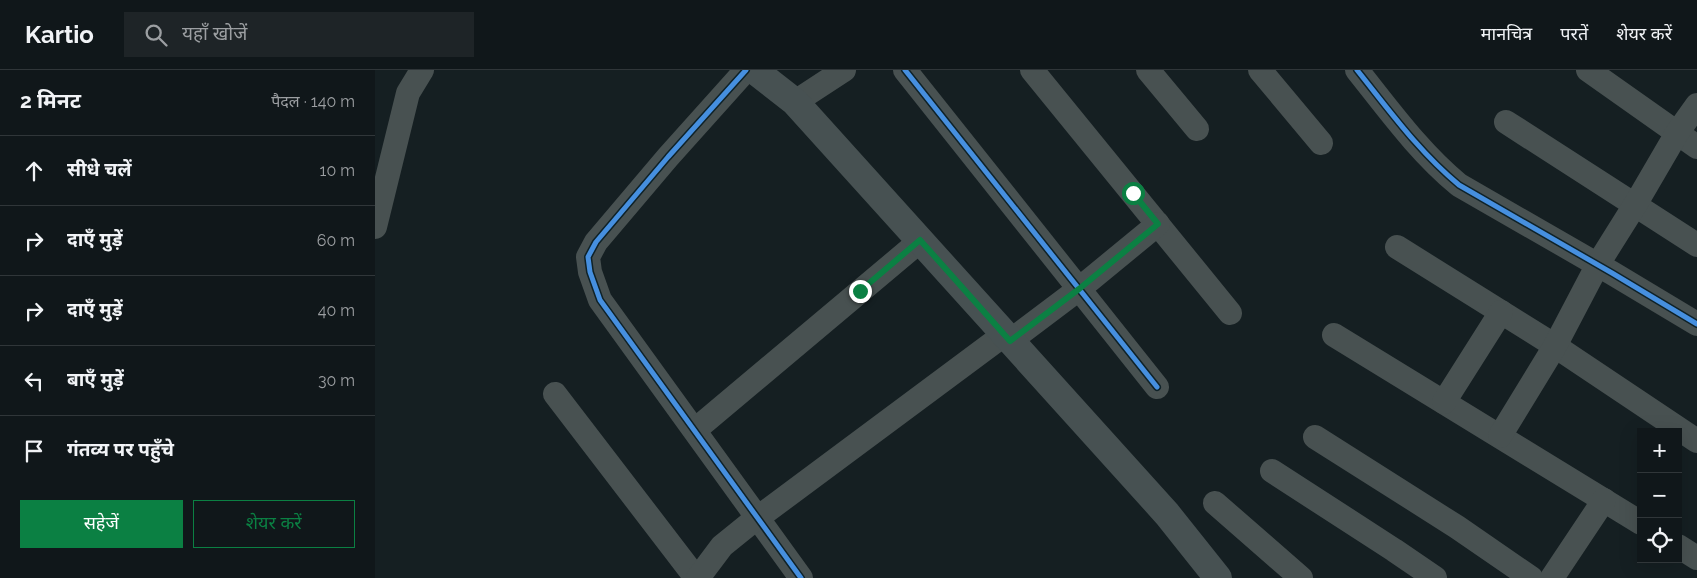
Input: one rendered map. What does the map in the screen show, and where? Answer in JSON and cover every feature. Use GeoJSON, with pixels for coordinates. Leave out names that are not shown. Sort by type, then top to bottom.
{"type":"FeatureCollection","features":[{"type":"Feature","properties":{"kind":"main road"},"geometry":{"type":"LineString","coordinates":[[754,70],[795,102],[1167,514],[1218,578]]}},
{"type":"Feature","properties":{"kind":"street"},"geometry":{"type":"LineString","coordinates":[[375,226],[408,94],[422,70]]}},
{"type":"Feature","properties":{"kind":"street"},"geometry":{"type":"LineString","coordinates":[[746,70],[595,242],[588,257],[590,272],[600,300],[759,517],[801,578]]}},
{"type":"Feature","properties":{"kind":"street"},"geometry":{"type":"LineString","coordinates":[[795,102],[844,70]]}},
{"type":"Feature","properties":{"kind":"street"},"geometry":{"type":"LineString","coordinates":[[905,70],[1157,387]]}},
{"type":"Feature","properties":{"kind":"street"},"geometry":{"type":"LineString","coordinates":[[1032,70],[1230,313]]}},
{"type":"Feature","properties":{"kind":"street"},"geometry":{"type":"LineString","coordinates":[[1148,70],[1197,129]]}},
{"type":"Feature","properties":{"kind":"street"},"geometry":{"type":"LineString","coordinates":[[1260,70],[1321,143]]}},
{"type":"Feature","properties":{"kind":"street"},"geometry":{"type":"LineString","coordinates":[[1357,70],[1413,140],[1437,167],[1459,185],[1598,264],[1697,324]]}},
{"type":"Feature","properties":{"kind":"street"},"geometry":{"type":"LineString","coordinates":[[1588,70],[1697,147]]}},
{"type":"Feature","properties":{"kind":"street"},"geometry":{"type":"LineString","coordinates":[[1500,436],[1555,346],[1598,264],[1677,134],[1697,105]]}},
{"type":"Feature","properties":{"kind":"street"},"geometry":{"type":"LineString","coordinates":[[1506,122],[1697,245]]}},
{"type":"Feature","properties":{"kind":"street"},"geometry":{"type":"LineString","coordinates":[[555,394],[697,578],[722,546],[759,517],[1007,337],[1079,289],[1158,224]]}},
{"type":"Feature","properties":{"kind":"street"},"geometry":{"type":"LineString","coordinates":[[695,430],[920,240]]}},
{"type":"Feature","properties":{"kind":"street"},"geometry":{"type":"LineString","coordinates":[[1397,247],[1555,346],[1697,441]]}},
{"type":"Feature","properties":{"kind":"street"},"geometry":{"type":"LineString","coordinates":[[1444,402],[1501,312]]}},
{"type":"Feature","properties":{"kind":"street"},"geometry":{"type":"LineString","coordinates":[[1334,335],[1637,521]]}},
{"type":"Feature","properties":{"kind":"street"},"geometry":{"type":"LineString","coordinates":[[1315,437],[1457,527],[1531,578]]}},
{"type":"Feature","properties":{"kind":"street"},"geometry":{"type":"LineString","coordinates":[[1272,471],[1435,578]]}},
{"type":"Feature","properties":{"kind":"street"},"geometry":{"type":"LineString","coordinates":[[1552,578],[1604,500]]}},
{"type":"Feature","properties":{"kind":"street"},"geometry":{"type":"LineString","coordinates":[[1215,503],[1301,578]]}},
{"type":"Feature","properties":{"kind":"street"},"geometry":{"type":"LineString","coordinates":[[1682,549],[1697,558]]}},
{"type":"Feature","properties":{"kind":"cycle path"},"geometry":{"type":"LineString","coordinates":[[746,70],[668,157],[596,242],[588,257],[590,272],[600,300],[801,578]]}},
{"type":"Feature","properties":{"kind":"cycle path"},"geometry":{"type":"LineString","coordinates":[[905,70],[1157,387]]}},
{"type":"Feature","properties":{"kind":"cycle path"},"geometry":{"type":"LineString","coordinates":[[1357,70],[1418,145],[1459,185],[1697,324]]}},
{"type":"Feature","properties":{"kind":"route"},"geometry":{"type":"LineString","coordinates":[[860,291],[920,240],[1010,341],[1079,289],[1158,224],[1133,193]]}}]}
